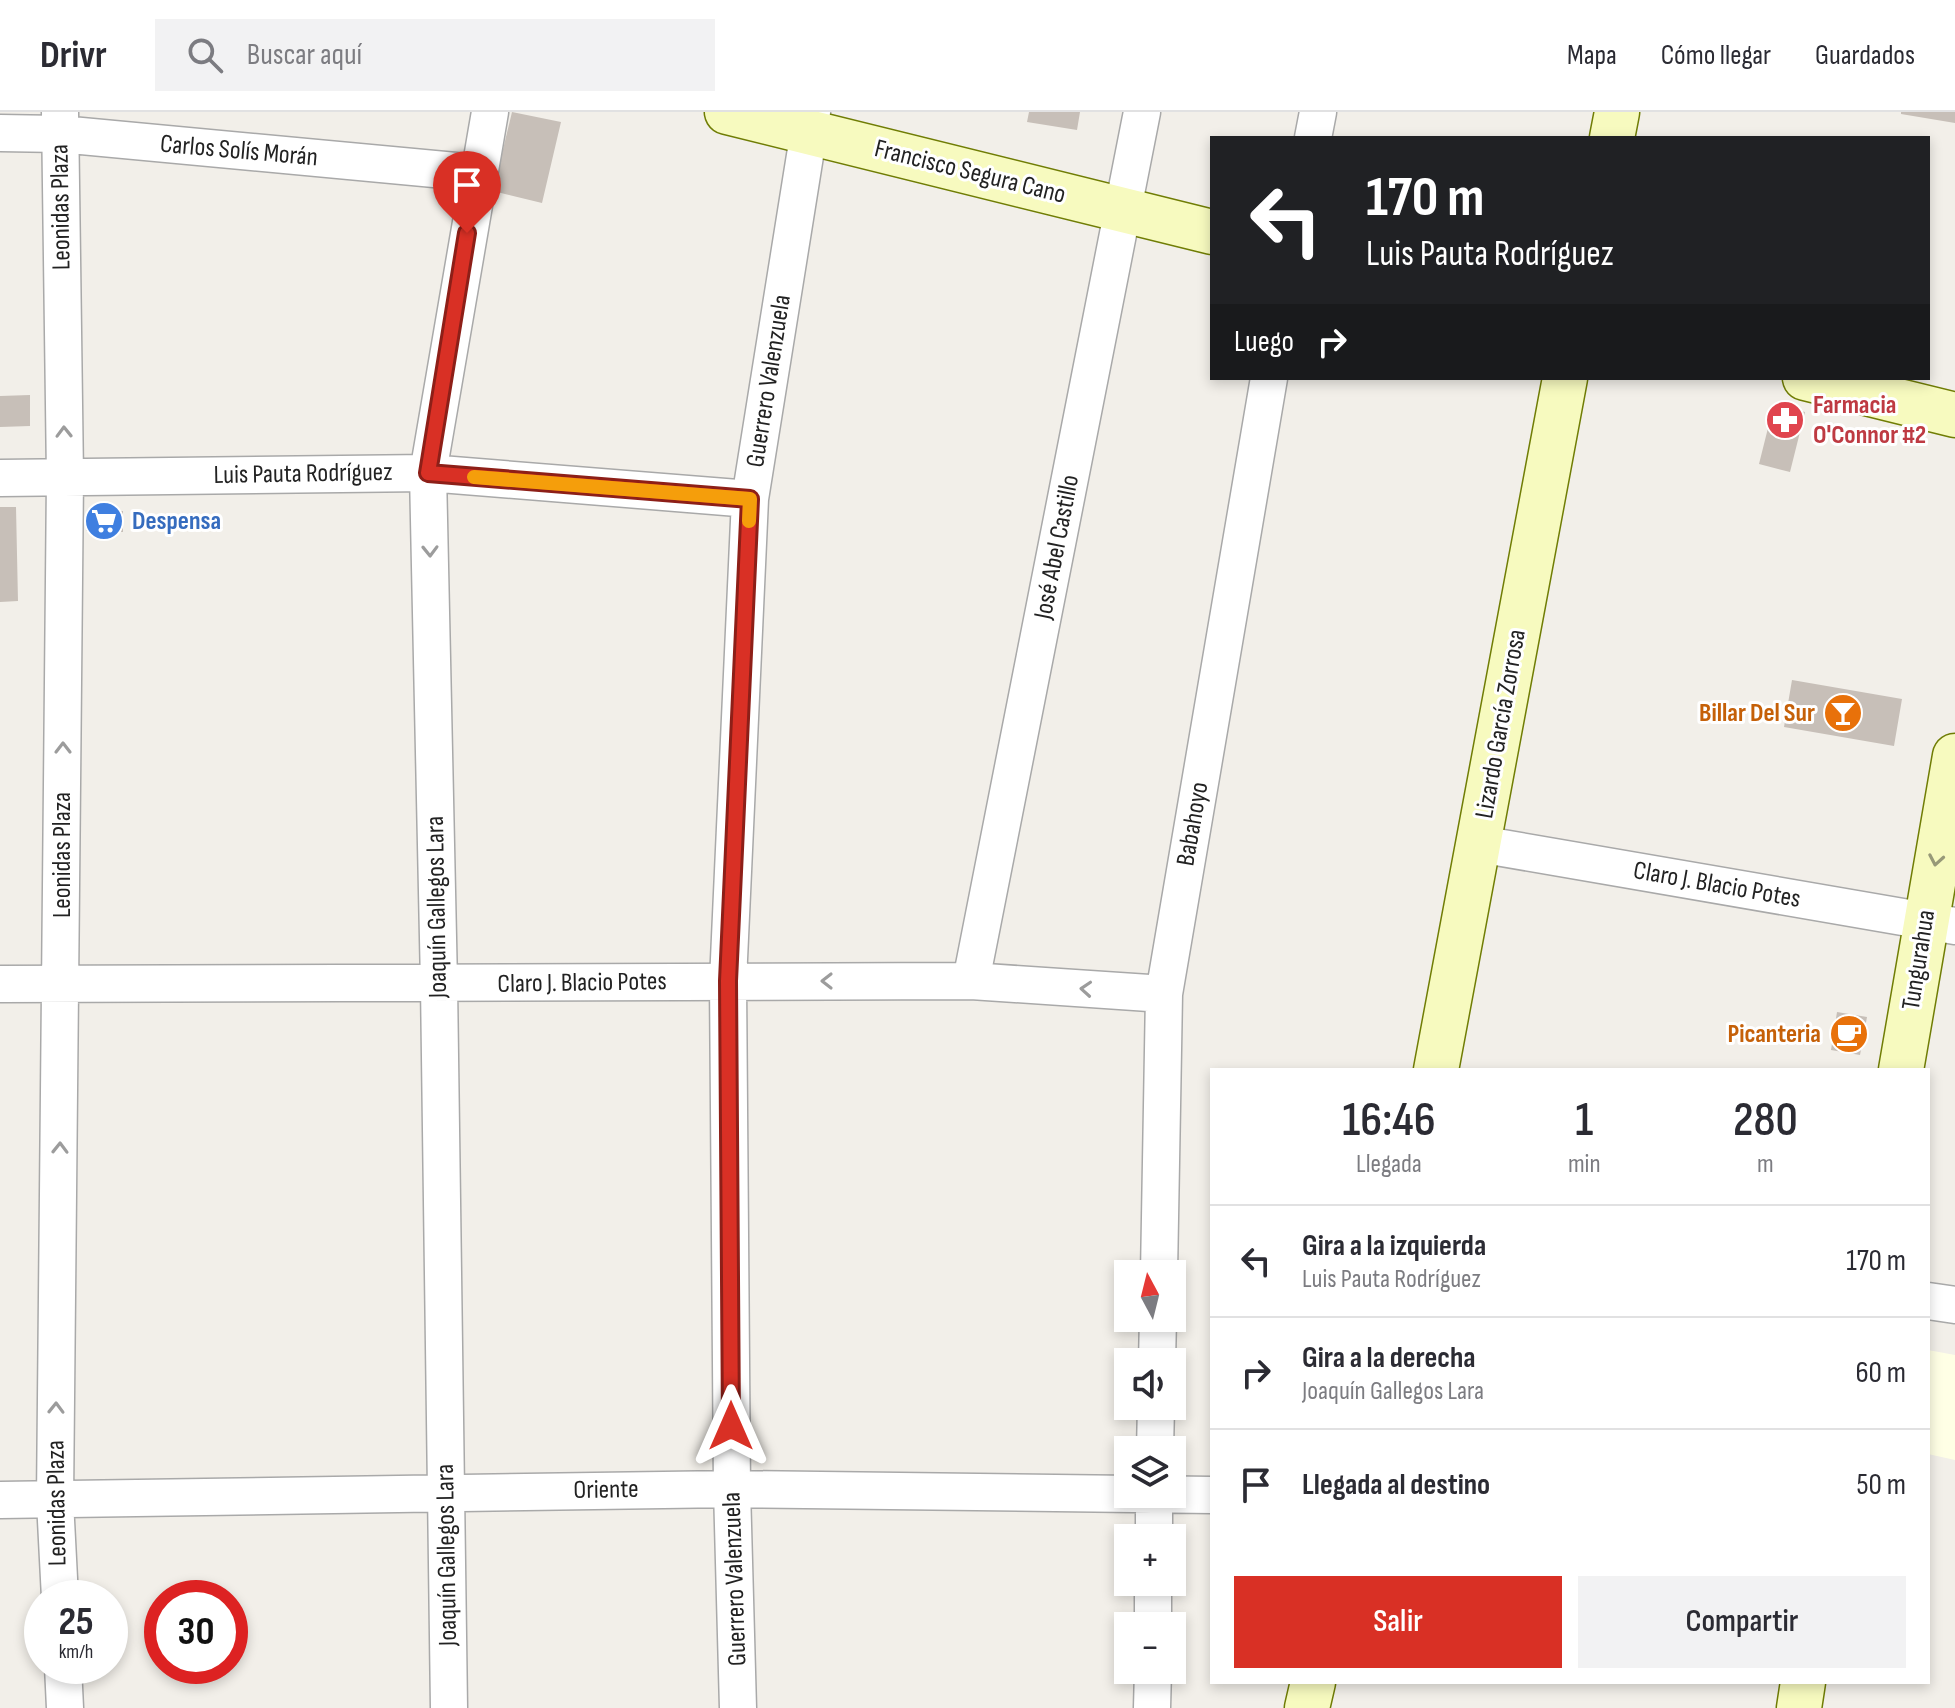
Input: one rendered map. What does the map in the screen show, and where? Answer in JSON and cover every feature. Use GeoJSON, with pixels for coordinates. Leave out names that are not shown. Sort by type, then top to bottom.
{"type":"FeatureCollection","features":[{"type":"Feature","properties":{"kind":"street","name":"Joaquín Gallegos Lara"},"geometry":{"type":"LineString","coordinates":[[449,1708],[428,473],[477,173],[490,112]]}},
{"type":"Feature","properties":{"kind":"street","name":"Francisco Segura Cano"},"geometry":{"type":"LineString","coordinates":[[727,112],[811,122],[1210,232]]}},
{"type":"Feature","properties":{"kind":"street","name":"José Abel Castillo"},"geometry":{"type":"LineString","coordinates":[[971,981],[1142,112]]}},
{"type":"Feature","properties":{"kind":"street"},"geometry":{"type":"LineString","coordinates":[[1313,136],[1318,112]]}},
{"type":"Feature","properties":{"kind":"street"},"geometry":{"type":"LineString","coordinates":[[1612,136],[1617,112]]}},
{"type":"Feature","properties":{"kind":"street","name":"Guerrero Valenzuela"},"geometry":{"type":"LineString","coordinates":[[738,1708],[732,1489],[728,981],[750,499],[811,122]]}},
{"type":"Feature","properties":{"kind":"street","name":"Carlos Solís Morán"},"geometry":{"type":"LineString","coordinates":[[0,133],[60,123],[477,173]]}},
{"type":"Feature","properties":{"kind":"street","name":"Leonidas Plaza"},"geometry":{"type":"LineString","coordinates":[[59,1580],[55,1501],[65,477],[60,123]]}},
{"type":"Feature","properties":{"kind":"street","name":"Babahoyo"},"geometry":{"type":"LineString","coordinates":[[1159,1260],[1164,994],[1269,380]]}},
{"type":"Feature","properties":{"kind":"street","name":"Lizardo García Zorrosa"},"geometry":{"type":"LineString","coordinates":[[1436,1068],[1565,380]]}},
{"type":"Feature","properties":{"kind":"street"},"geometry":{"type":"LineString","coordinates":[[1813,380],[1955,415]]}},
{"type":"Feature","properties":{"kind":"street","name":"Luis Pauta Rodríguez"},"geometry":{"type":"LineString","coordinates":[[0,478],[428,473],[750,499]]}},
{"type":"Feature","properties":{"kind":"street","name":"Tungurahua"},"geometry":{"type":"LineString","coordinates":[[1902,1068],[1940,923],[1955,756]]}},
{"type":"Feature","properties":{"kind":"street","name":"Claro J. Blacio Potes"},"geometry":{"type":"LineString","coordinates":[[1479,844],[1940,923]]}},
{"type":"Feature","properties":{"kind":"street","name":"Claro J. Blacio Potes"},"geometry":{"type":"LineString","coordinates":[[0,984],[971,981],[1164,994]]}},
{"type":"Feature","properties":{"kind":"street"},"geometry":{"type":"LineString","coordinates":[[1930,1301],[1955,1305]]}},
{"type":"Feature","properties":{"kind":"street","name":"Oriente"},"geometry":{"type":"LineString","coordinates":[[0,1500],[732,1489],[1114,1494]]}},
{"type":"Feature","properties":{"kind":"street","name":"Oriente"},"geometry":{"type":"LineString","coordinates":[[1186,1495],[1210,1495]]}},
{"type":"Feature","properties":{"kind":"street"},"geometry":{"type":"LineString","coordinates":[[64,1684],[65,1708]]}},
{"type":"Feature","properties":{"kind":"street"},"geometry":{"type":"LineString","coordinates":[[1152,1708],[1153,1684]]}},
{"type":"Feature","properties":{"kind":"street"},"geometry":{"type":"LineString","coordinates":[[1307,1708],[1313,1684]]}},
{"type":"Feature","properties":{"kind":"street"},"geometry":{"type":"LineString","coordinates":[[1799,1708],[1803,1684]]}},
{"type":"Feature","properties":{"kind":"shaded area"},"geometry":{"type":"Polygon","coordinates":[[[1930,1350],[1955,1355],[1955,1460],[1930,1454],[1930,1350]]]}},
{"type":"Feature","properties":{"kind":"building"},"geometry":{"type":"Polygon","coordinates":[[[512,112],[561,122],[542,203],[493,191],[512,112]]]}},
{"type":"Feature","properties":{"kind":"building"},"geometry":{"type":"Polygon","coordinates":[[[1029,112],[1080,112],[1077,130],[1027,122],[1029,112]]]}},
{"type":"Feature","properties":{"kind":"building"},"geometry":{"type":"Polygon","coordinates":[[[1955,112],[1955,123],[1901,114],[1955,112]]]}},
{"type":"Feature","properties":{"kind":"building"},"geometry":{"type":"Polygon","coordinates":[[[30,395],[30,426],[0,427],[0,396],[30,395]]]}},
{"type":"Feature","properties":{"kind":"building"},"geometry":{"type":"Polygon","coordinates":[[[1774,404],[1805,412],[1790,472],[1759,464],[1774,404]]]}},
{"type":"Feature","properties":{"kind":"building"},"geometry":{"type":"Polygon","coordinates":[[[0,507],[16,507],[18,601],[0,602],[0,507]]]}},
{"type":"Feature","properties":{"kind":"building","name":"Despensa"},"geometry":{"type":"Polygon","coordinates":[[[87,510],[123,511],[123,532],[86,531],[87,510]]]}},
{"type":"Feature","properties":{"kind":"building","name":"Billar Del Sur"},"geometry":{"type":"Polygon","coordinates":[[[1792,680],[1902,699],[1894,746],[1784,727],[1792,680]]]}},
{"type":"Feature","properties":{"kind":"building","name":"Picanteria"},"geometry":{"type":"Polygon","coordinates":[[[1837,1012],[1867,1017],[1860,1055],[1831,1050],[1837,1012]]]}},
{"type":"Feature","properties":{"kind":"slow traffic"},"geometry":{"type":"LineString","coordinates":[[474,477],[750,499],[749,521]]}},
{"type":"Feature","properties":{"kind":"place","name":"Farmacia O'Connor #2"},"geometry":{"type":"Point","coordinates":[1785,420]}},
{"type":"Feature","properties":{"kind":"place","name":"Despensa"},"geometry":{"type":"Point","coordinates":[104,521]}},
{"type":"Feature","properties":{"kind":"place","name":"Billar Del Sur"},"geometry":{"type":"Point","coordinates":[1843,713]}},
{"type":"Feature","properties":{"kind":"place","name":"Picanteria"},"geometry":{"type":"Point","coordinates":[1849,1034]}},
{"type":"Feature","properties":{"kind":"route"},"geometry":{"type":"LineString","coordinates":[[467,233],[428,473],[750,499],[728,981],[731,1426]]}}]}
